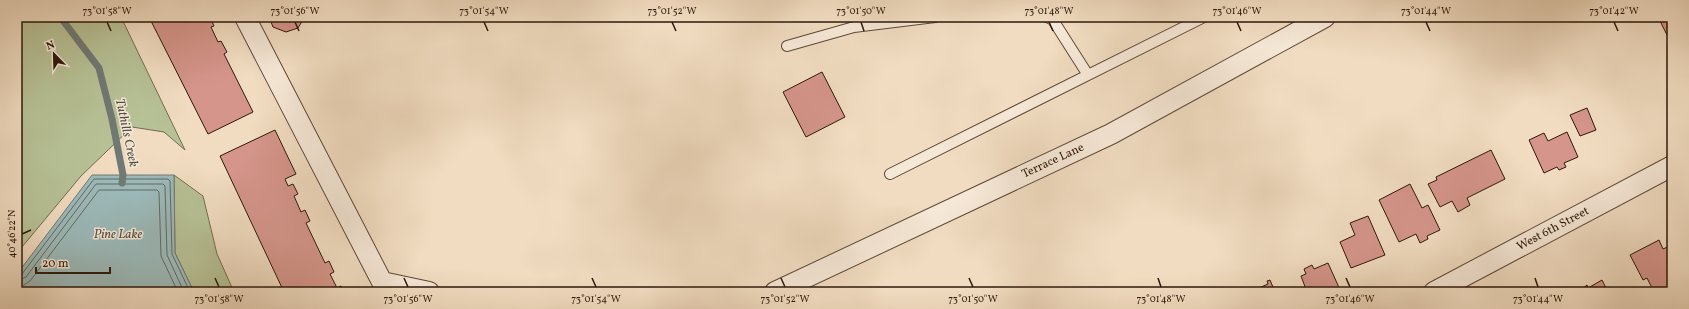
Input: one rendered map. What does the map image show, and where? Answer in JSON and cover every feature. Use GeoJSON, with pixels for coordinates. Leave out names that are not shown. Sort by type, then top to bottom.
{"type":"FeatureCollection","features":[{"type":"Feature","properties":{"kind":"street"},"geometry":{"type":"LineString","coordinates":[[245,17],[382,282],[429,292]]}},
{"type":"Feature","properties":{"kind":"street","name":"Terrace Lane"},"geometry":{"type":"LineString","coordinates":[[775,292],[1111,134],[1325,17]]}},
{"type":"Feature","properties":{"kind":"street","name":"West 6th Street"},"geometry":{"type":"LineString","coordinates":[[1434,292],[1672,166]]}},
{"type":"Feature","properties":{"kind":"lane"},"geometry":{"type":"LineString","coordinates":[[787,46],[854,27],[935,17]]}},
{"type":"Feature","properties":{"kind":"lane"},"geometry":{"type":"LineString","coordinates":[[1047,17],[1053,20],[1088,75]]}},
{"type":"Feature","properties":{"kind":"lane"},"geometry":{"type":"LineString","coordinates":[[890,174],[1204,17]]}},
{"type":"Feature","properties":{"kind":"green space"},"geometry":{"type":"Polygon","coordinates":[[[17,17],[121,17],[185,150],[164,132],[132,127],[81,176],[17,253],[17,17]]]}},
{"type":"Feature","properties":{"kind":"green space"},"geometry":{"type":"Polygon","coordinates":[[[174,175],[203,196],[217,254],[234,292],[194,292],[175,253],[174,175]]]}},
{"type":"Feature","properties":{"kind":"water","name":"Pine Lake"},"geometry":{"type":"Polygon","coordinates":[[[92,175],[174,175],[175,253],[194,292],[17,292],[17,274],[92,175]]]}},
{"type":"Feature","properties":{"kind":"building"},"geometry":{"type":"Polygon","coordinates":[[[149,17],[210,17],[214,26],[211,27],[218,42],[221,41],[227,52],[224,54],[253,112],[208,134],[149,17]]]}},
{"type":"Feature","properties":{"kind":"building"},"geometry":{"type":"Polygon","coordinates":[[[269,17],[304,18],[298,28],[286,32],[273,27],[269,17]]]}},
{"type":"Feature","properties":{"kind":"building"},"geometry":{"type":"Polygon","coordinates":[[[1658,17],[1672,17],[1672,40],[1670,41],[1658,17]]]}},
{"type":"Feature","properties":{"kind":"building"},"geometry":{"type":"Polygon","coordinates":[[[822,72],[845,117],[806,137],[783,92],[822,72]]]}},
{"type":"Feature","properties":{"kind":"building"},"geometry":{"type":"Polygon","coordinates":[[[1587,108],[1596,130],[1580,136],[1570,115],[1587,108]]]}},
{"type":"Feature","properties":{"kind":"building"},"geometry":{"type":"Polygon","coordinates":[[[275,130],[296,174],[285,179],[288,186],[293,184],[298,194],[294,196],[301,212],[305,210],[310,221],[306,223],[325,263],[329,261],[334,272],[330,274],[337,288],[341,286],[344,292],[284,292],[220,156],[275,130]]]}},
{"type":"Feature","properties":{"kind":"building"},"geometry":{"type":"Polygon","coordinates":[[[1567,132],[1578,157],[1564,163],[1566,167],[1559,170],[1557,167],[1544,173],[1529,140],[1544,133],[1548,141],[1567,132]]]}},
{"type":"Feature","properties":{"kind":"building"},"geometry":{"type":"Polygon","coordinates":[[[1491,150],[1505,179],[1467,198],[1470,205],[1458,212],[1452,201],[1440,207],[1428,184],[1437,180],[1436,177],[1491,150]]]}},
{"type":"Feature","properties":{"kind":"building"},"geometry":{"type":"Polygon","coordinates":[[[1410,184],[1422,208],[1428,205],[1440,230],[1427,236],[1428,239],[1420,243],[1416,234],[1399,242],[1379,200],[1410,184]]]}},
{"type":"Feature","properties":{"kind":"building"},"geometry":{"type":"Polygon","coordinates":[[[1368,216],[1385,255],[1351,268],[1340,242],[1355,235],[1350,223],[1368,216]]]}},
{"type":"Feature","properties":{"kind":"building"},"geometry":{"type":"Polygon","coordinates":[[[1659,240],[1663,249],[1672,245],[1672,292],[1654,292],[1647,278],[1643,280],[1630,255],[1659,240]]]}},
{"type":"Feature","properties":{"kind":"building"},"geometry":{"type":"Polygon","coordinates":[[[1328,263],[1341,292],[1307,292],[1301,276],[1306,274],[1304,269],[1312,265],[1314,269],[1328,263]]]}},
{"type":"Feature","properties":{"kind":"building"},"geometry":{"type":"Polygon","coordinates":[[[1270,280],[1275,292],[1250,292],[1268,284],[1267,281],[1270,280]]]}},
{"type":"Feature","properties":{"kind":"building"},"geometry":{"type":"Polygon","coordinates":[[[1602,280],[1608,292],[1578,292],[1587,285],[1588,288],[1602,280]]]}},
{"type":"Feature","properties":{"kind":"waterway","name":"Tuthills Creek"},"geometry":{"type":"LineString","coordinates":[[58,17],[61,18],[99,68],[112,119],[123,175],[122,183]]}}]}
